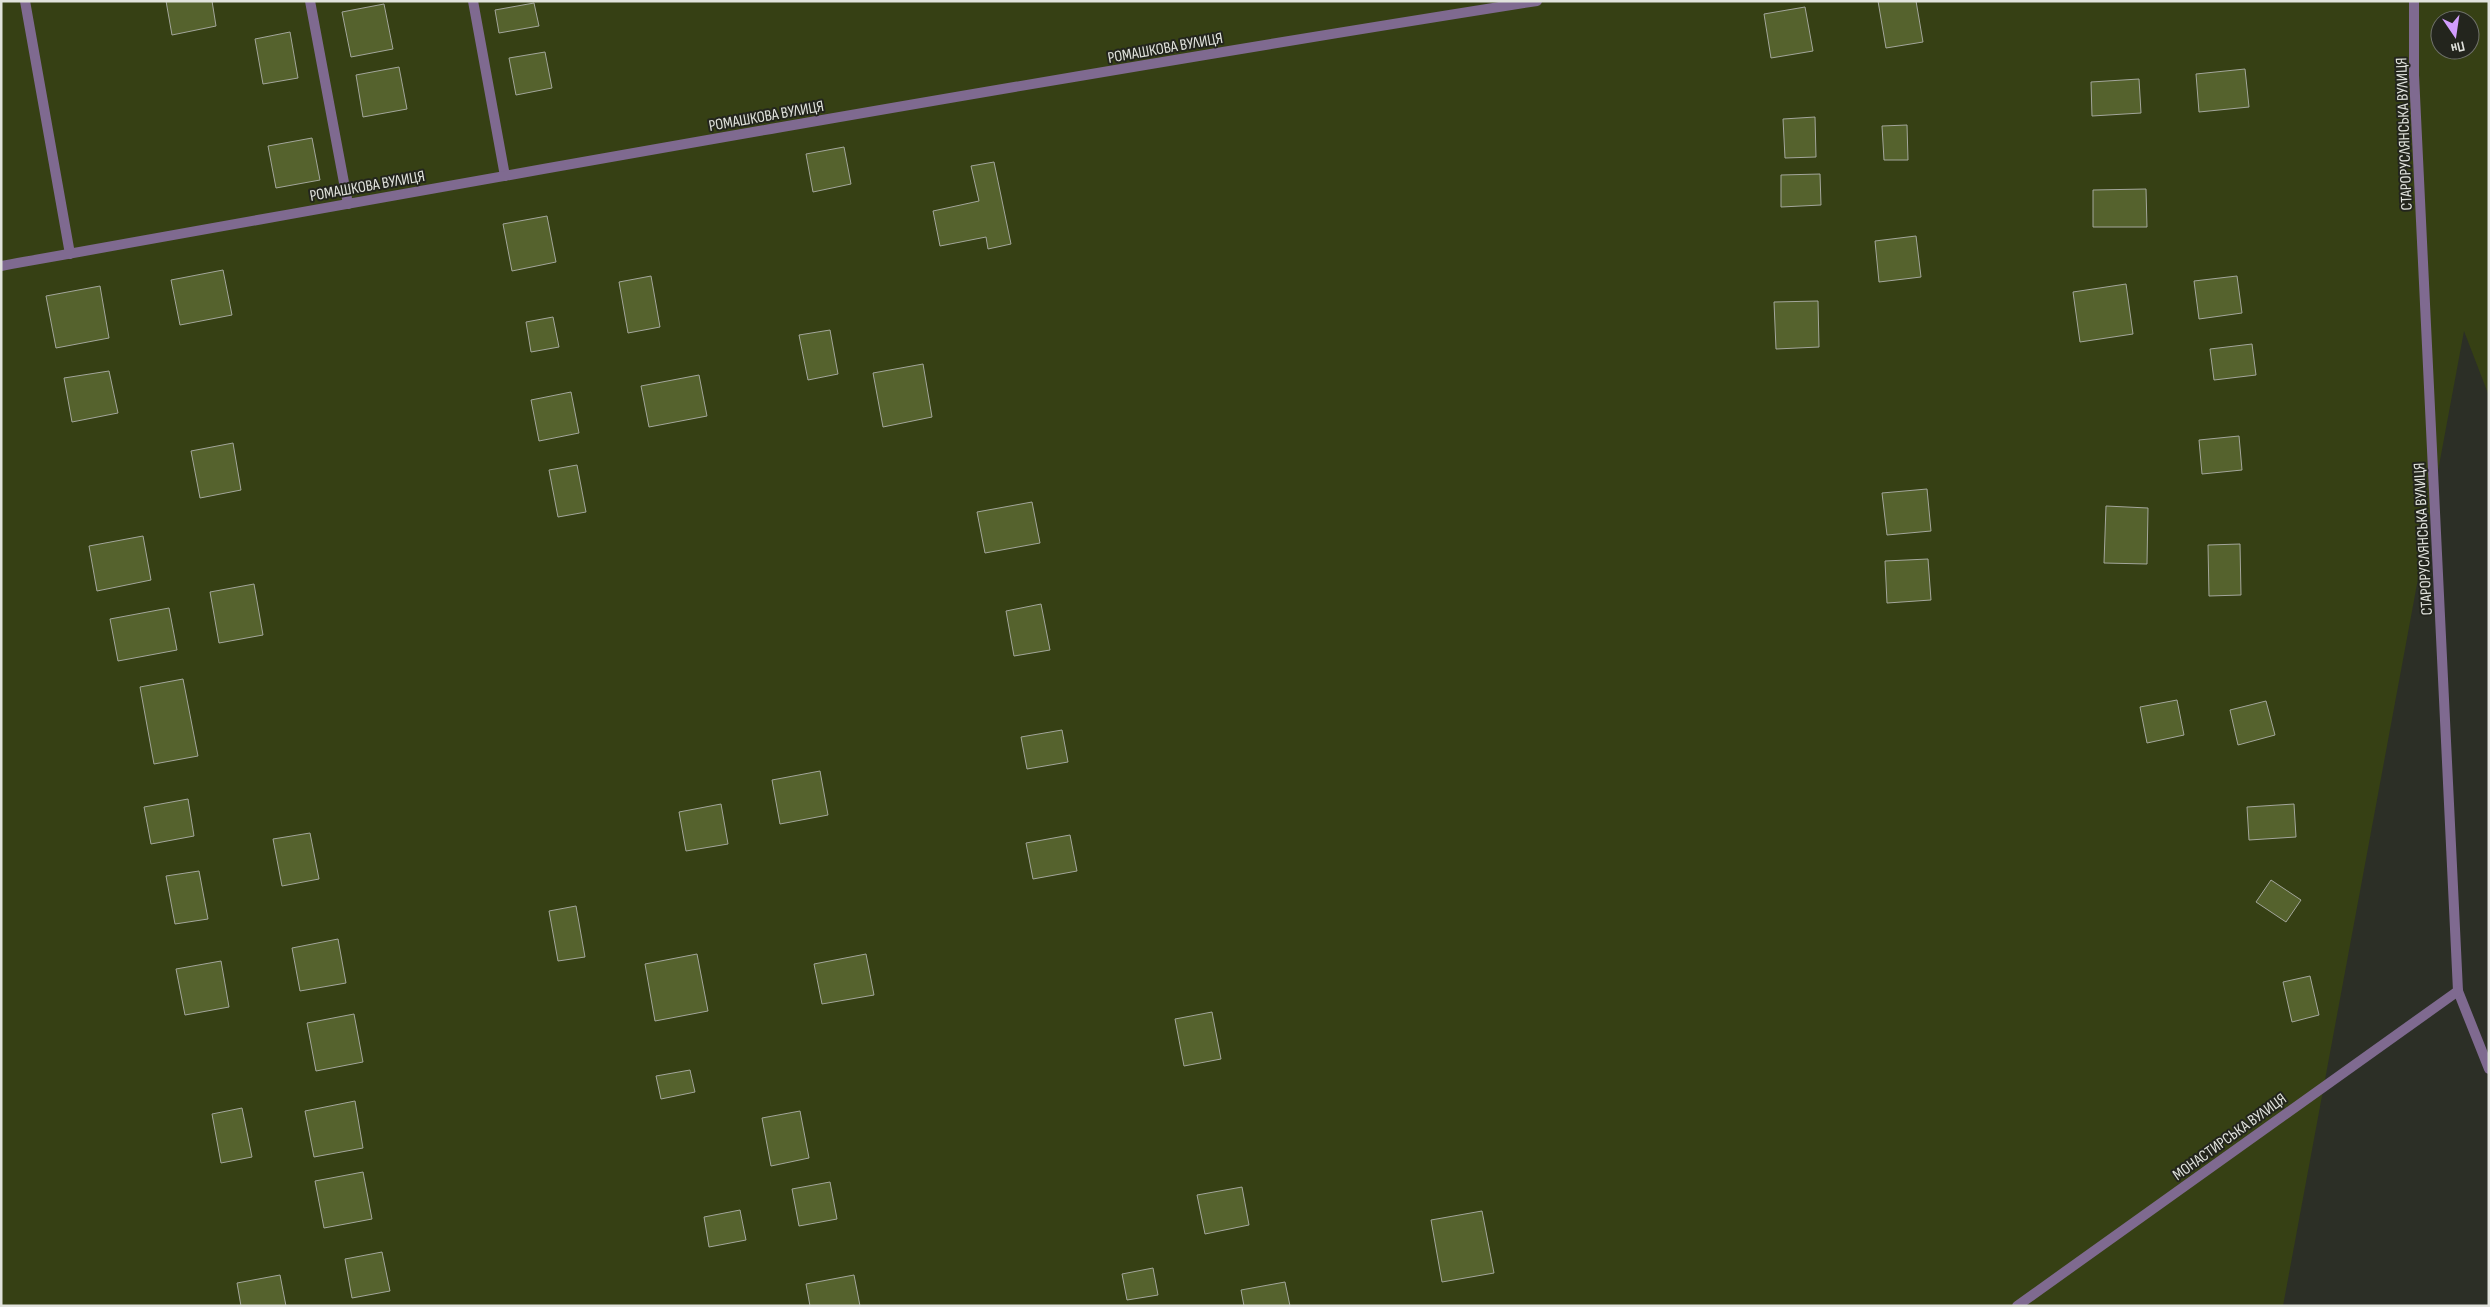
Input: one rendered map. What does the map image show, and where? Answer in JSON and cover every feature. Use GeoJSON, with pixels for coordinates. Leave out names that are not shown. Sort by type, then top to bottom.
{"type":"FeatureCollection","features":[{"type":"Feature","properties":{"kind":"street"},"geometry":{"type":"LineString","coordinates":[[25,1],[70,254]]}},
{"type":"Feature","properties":{"kind":"street"},"geometry":{"type":"LineString","coordinates":[[310,1],[348,204]]}},
{"type":"Feature","properties":{"kind":"street"},"geometry":{"type":"LineString","coordinates":[[474,1],[505,176]]}},
{"type":"Feature","properties":{"kind":"street","name":"РОМАШКОВА ВУЛИЦЯ"},"geometry":{"type":"LineString","coordinates":[[1,266],[505,176],[1357,30],[1537,1]]}},
{"type":"Feature","properties":{"kind":"street","name":"СТАРОРУСЛЯНСЬКА ВУЛИЦЯ"},"geometry":{"type":"LineString","coordinates":[[2414,1],[2415,85],[2458,990],[2489,1069]]}},
{"type":"Feature","properties":{"kind":"street","name":"МОНАСТИРСЬКА ВУЛИЦЯ"},"geometry":{"type":"LineString","coordinates":[[2017,1306],[2458,990]]}},
{"type":"Feature","properties":{"kind":"green space"},"geometry":{"type":"Polygon","coordinates":[[[1,1],[2489,1],[2489,396],[2464,331],[2283,1306],[1,1306],[1,1]]]}},
{"type":"Feature","properties":{"kind":"building"},"geometry":{"type":"Polygon","coordinates":[[[166,1],[212,1],[216,26],[172,35],[166,1]]]}},
{"type":"Feature","properties":{"kind":"building"},"geometry":{"type":"Polygon","coordinates":[[[1878,1],[1916,1],[1923,42],[1886,48],[1878,1]]]}},
{"type":"Feature","properties":{"kind":"building"},"geometry":{"type":"Polygon","coordinates":[[[534,3],[539,26],[499,33],[495,10],[534,3]]]}},
{"type":"Feature","properties":{"kind":"building"},"geometry":{"type":"Polygon","coordinates":[[[384,4],[393,49],[351,57],[342,12],[384,4]]]}},
{"type":"Feature","properties":{"kind":"building"},"geometry":{"type":"Polygon","coordinates":[[[1805,7],[1813,51],[1771,58],[1764,14],[1805,7]]]}},
{"type":"Feature","properties":{"kind":"building"},"geometry":{"type":"Polygon","coordinates":[[[290,32],[298,78],[263,84],[255,39],[290,32]]]}},
{"type":"Feature","properties":{"kind":"building"},"geometry":{"type":"Polygon","coordinates":[[[545,52],[552,88],[516,95],[509,58],[545,52]]]}},
{"type":"Feature","properties":{"kind":"building"},"geometry":{"type":"Polygon","coordinates":[[[399,67],[407,109],[363,117],[356,75],[399,67]]]}},
{"type":"Feature","properties":{"kind":"building"},"geometry":{"type":"Polygon","coordinates":[[[2245,69],[2249,107],[2199,112],[2196,74],[2245,69]]]}},
{"type":"Feature","properties":{"kind":"building"},"geometry":{"type":"Polygon","coordinates":[[[2139,79],[2141,113],[2092,116],[2091,82],[2139,79]]]}},
{"type":"Feature","properties":{"kind":"building"},"geometry":{"type":"Polygon","coordinates":[[[1815,117],[1816,157],[1785,158],[1783,119],[1815,117]]]}},
{"type":"Feature","properties":{"kind":"building"},"geometry":{"type":"Polygon","coordinates":[[[1907,125],[1908,160],[1884,160],[1882,126],[1907,125]]]}},
{"type":"Feature","properties":{"kind":"building"},"geometry":{"type":"Polygon","coordinates":[[[312,138],[320,180],[276,188],[268,146],[312,138]]]}},
{"type":"Feature","properties":{"kind":"building"},"geometry":{"type":"Polygon","coordinates":[[[844,147],[851,184],[813,192],[806,154],[844,147]]]}},
{"type":"Feature","properties":{"kind":"building"},"geometry":{"type":"Polygon","coordinates":[[[994,162],[1011,244],[988,249],[986,237],[940,246],[933,211],[979,201],[971,166],[994,162]]]}},
{"type":"Feature","properties":{"kind":"building"},"geometry":{"type":"Polygon","coordinates":[[[1820,174],[1821,205],[1781,207],[1781,175],[1820,174]]]}},
{"type":"Feature","properties":{"kind":"building"},"geometry":{"type":"Polygon","coordinates":[[[2146,189],[2147,227],[2093,227],[2093,190],[2146,189]]]}},
{"type":"Feature","properties":{"kind":"building"},"geometry":{"type":"Polygon","coordinates":[[[547,216],[556,262],[512,271],[503,224],[547,216]]]}},
{"type":"Feature","properties":{"kind":"building"},"geometry":{"type":"Polygon","coordinates":[[[1916,236],[1921,277],[1879,282],[1875,241],[1916,236]]]}},
{"type":"Feature","properties":{"kind":"building"},"geometry":{"type":"Polygon","coordinates":[[[223,270],[232,315],[180,325],[171,280],[223,270]]]}},
{"type":"Feature","properties":{"kind":"building"},"geometry":{"type":"Polygon","coordinates":[[[651,276],[660,327],[628,333],[619,282],[651,276]]]}},
{"type":"Feature","properties":{"kind":"building"},"geometry":{"type":"Polygon","coordinates":[[[2237,276],[2242,313],[2199,319],[2194,281],[2237,276]]]}},
{"type":"Feature","properties":{"kind":"building"},"geometry":{"type":"Polygon","coordinates":[[[2126,284],[2133,334],[2080,342],[2073,292],[2126,284]]]}},
{"type":"Feature","properties":{"kind":"building"},"geometry":{"type":"Polygon","coordinates":[[[100,286],[109,338],[56,348],[46,296],[100,286]]]}},
{"type":"Feature","properties":{"kind":"building"},"geometry":{"type":"Polygon","coordinates":[[[1818,301],[1819,347],[1776,349],[1774,302],[1818,301]]]}},
{"type":"Feature","properties":{"kind":"building"},"geometry":{"type":"Polygon","coordinates":[[[553,317],[559,347],[531,352],[526,322],[553,317]]]}},
{"type":"Feature","properties":{"kind":"building"},"geometry":{"type":"Polygon","coordinates":[[[830,330],[838,374],[808,380],[799,335],[830,330]]]}},
{"type":"Feature","properties":{"kind":"building"},"geometry":{"type":"Polygon","coordinates":[[[2252,344],[2256,375],[2214,380],[2210,349],[2252,344]]]}},
{"type":"Feature","properties":{"kind":"building"},"geometry":{"type":"Polygon","coordinates":[[[923,364],[932,417],[883,427],[873,373],[923,364]]]}},
{"type":"Feature","properties":{"kind":"building"},"geometry":{"type":"Polygon","coordinates":[[[109,371],[118,413],[72,422],[64,378],[109,371]]]}},
{"type":"Feature","properties":{"kind":"building"},"geometry":{"type":"Polygon","coordinates":[[[699,375],[707,416],[649,427],[641,386],[699,375]]]}},
{"type":"Feature","properties":{"kind":"building"},"geometry":{"type":"Polygon","coordinates":[[[571,392],[579,433],[539,441],[531,400],[571,392]]]}},
{"type":"Feature","properties":{"kind":"building"},"geometry":{"type":"Polygon","coordinates":[[[2239,436],[2242,470],[2202,474],[2199,440],[2239,436]]]}},
{"type":"Feature","properties":{"kind":"building"},"geometry":{"type":"Polygon","coordinates":[[[233,443],[241,490],[200,498],[191,451],[233,443]]]}},
{"type":"Feature","properties":{"kind":"building"},"geometry":{"type":"Polygon","coordinates":[[[577,465],[586,512],[558,517],[549,470],[577,465]]]}},
{"type":"Feature","properties":{"kind":"building"},"geometry":{"type":"Polygon","coordinates":[[[1927,489],[1931,531],[1887,535],[1882,493],[1927,489]]]}},
{"type":"Feature","properties":{"kind":"building"},"geometry":{"type":"Polygon","coordinates":[[[1032,502],[1040,543],[985,553],[977,512],[1032,502]]]}},
{"type":"Feature","properties":{"kind":"building"},"geometry":{"type":"Polygon","coordinates":[[[2106,506],[2148,508],[2147,564],[2104,563],[2106,506]]]}},
{"type":"Feature","properties":{"kind":"building"},"geometry":{"type":"Polygon","coordinates":[[[143,536],[151,580],[97,591],[89,546],[143,536]]]}},
{"type":"Feature","properties":{"kind":"building"},"geometry":{"type":"Polygon","coordinates":[[[2240,544],[2241,595],[2209,596],[2208,545],[2240,544]]]}},
{"type":"Feature","properties":{"kind":"building"},"geometry":{"type":"Polygon","coordinates":[[[1928,559],[1931,600],[1887,603],[1885,561],[1928,559]]]}},
{"type":"Feature","properties":{"kind":"building"},"geometry":{"type":"Polygon","coordinates":[[[254,584],[263,635],[219,643],[210,592],[254,584]]]}},
{"type":"Feature","properties":{"kind":"building"},"geometry":{"type":"Polygon","coordinates":[[[1041,604],[1050,650],[1014,656],[1006,611],[1041,604]]]}},
{"type":"Feature","properties":{"kind":"building"},"geometry":{"type":"Polygon","coordinates":[[[169,608],[177,650],[118,661],[110,619],[169,608]]]}},
{"type":"Feature","properties":{"kind":"building"},"geometry":{"type":"Polygon","coordinates":[[[183,679],[198,756],[154,764],[140,687],[183,679]]]}},
{"type":"Feature","properties":{"kind":"building"},"geometry":{"type":"Polygon","coordinates":[[[2177,700],[2184,735],[2147,743],[2140,707],[2177,700]]]}},
{"type":"Feature","properties":{"kind":"building"},"geometry":{"type":"Polygon","coordinates":[[[2266,701],[2275,735],[2238,745],[2230,710],[2266,701]]]}},
{"type":"Feature","properties":{"kind":"building"},"geometry":{"type":"Polygon","coordinates":[[[1062,730],[1068,762],[1027,769],[1021,737],[1062,730]]]}},
{"type":"Feature","properties":{"kind":"building"},"geometry":{"type":"Polygon","coordinates":[[[820,771],[828,815],[780,824],[772,780],[820,771]]]}},
{"type":"Feature","properties":{"kind":"building"},"geometry":{"type":"Polygon","coordinates":[[[188,799],[194,836],[151,844],[144,807],[188,799]]]}},
{"type":"Feature","properties":{"kind":"building"},"geometry":{"type":"Polygon","coordinates":[[[721,804],[728,844],[686,851],[679,812],[721,804]]]}},
{"type":"Feature","properties":{"kind":"building"},"geometry":{"type":"Polygon","coordinates":[[[2294,804],[2296,837],[2249,840],[2247,807],[2294,804]]]}},
{"type":"Feature","properties":{"kind":"building"},"geometry":{"type":"Polygon","coordinates":[[[310,833],[319,879],[282,886],[273,839],[310,833]]]}},
{"type":"Feature","properties":{"kind":"building"},"geometry":{"type":"Polygon","coordinates":[[[1070,835],[1077,871],[1033,879],[1026,843],[1070,835]]]}},
{"type":"Feature","properties":{"kind":"building"},"geometry":{"type":"Polygon","coordinates":[[[199,871],[208,919],[175,924],[166,876],[199,871]]]}},
{"type":"Feature","properties":{"kind":"building"},"geometry":{"type":"Polygon","coordinates":[[[2271,880],[2301,900],[2286,922],[2256,902],[2271,880]]]}},
{"type":"Feature","properties":{"kind":"building"},"geometry":{"type":"Polygon","coordinates":[[[576,906],[585,957],[558,961],[549,911],[576,906]]]}},
{"type":"Feature","properties":{"kind":"building"},"geometry":{"type":"Polygon","coordinates":[[[338,939],[346,983],[300,991],[292,948],[338,939]]]}},
{"type":"Feature","properties":{"kind":"building"},"geometry":{"type":"Polygon","coordinates":[[[697,954],[708,1011],[655,1021],[645,964],[697,954]]]}},
{"type":"Feature","properties":{"kind":"building"},"geometry":{"type":"Polygon","coordinates":[[[866,954],[874,995],[822,1004],[814,964],[866,954]]]}},
{"type":"Feature","properties":{"kind":"building"},"geometry":{"type":"Polygon","coordinates":[[[221,961],[229,1007],[185,1015],[176,969],[221,961]]]}},
{"type":"Feature","properties":{"kind":"building"},"geometry":{"type":"Polygon","coordinates":[[[2310,976],[2319,1015],[2292,1022],[2283,982],[2310,976]]]}},
{"type":"Feature","properties":{"kind":"building"},"geometry":{"type":"Polygon","coordinates":[[[1212,1012],[1221,1059],[1184,1066],[1175,1019],[1212,1012]]]}},
{"type":"Feature","properties":{"kind":"building"},"geometry":{"type":"Polygon","coordinates":[[[354,1014],[363,1062],[316,1071],[307,1023],[354,1014]]]}},
{"type":"Feature","properties":{"kind":"building"},"geometry":{"type":"Polygon","coordinates":[[[690,1070],[695,1092],[661,1099],[656,1076],[690,1070]]]}},
{"type":"Feature","properties":{"kind":"building"},"geometry":{"type":"Polygon","coordinates":[[[355,1101],[363,1148],[314,1157],[305,1111],[355,1101]]]}},
{"type":"Feature","properties":{"kind":"building"},"geometry":{"type":"Polygon","coordinates":[[[242,1108],[252,1157],[221,1163],[212,1114],[242,1108]]]}},
{"type":"Feature","properties":{"kind":"building"},"geometry":{"type":"Polygon","coordinates":[[[800,1111],[809,1158],[771,1166],[762,1118],[800,1111]]]}},
{"type":"Feature","properties":{"kind":"building"},"geometry":{"type":"Polygon","coordinates":[[[363,1172],[372,1219],[324,1228],[315,1181],[363,1172]]]}},
{"type":"Feature","properties":{"kind":"building"},"geometry":{"type":"Polygon","coordinates":[[[830,1182],[837,1219],[799,1226],[792,1189],[830,1182]]]}},
{"type":"Feature","properties":{"kind":"building"},"geometry":{"type":"Polygon","coordinates":[[[1242,1187],[1249,1225],[1205,1234],[1197,1195],[1242,1187]]]}},
{"type":"Feature","properties":{"kind":"building"},"geometry":{"type":"Polygon","coordinates":[[[740,1210],[746,1240],[709,1247],[704,1217],[740,1210]]]}},
{"type":"Feature","properties":{"kind":"building"},"geometry":{"type":"Polygon","coordinates":[[[1482,1211],[1494,1273],[1442,1282],[1431,1220],[1482,1211]]]}},
{"type":"Feature","properties":{"kind":"building"},"geometry":{"type":"Polygon","coordinates":[[[382,1252],[390,1291],[352,1298],[345,1259],[382,1252]]]}},
{"type":"Feature","properties":{"kind":"building"},"geometry":{"type":"Polygon","coordinates":[[[1153,1268],[1158,1295],[1127,1300],[1122,1274],[1153,1268]]]}},
{"type":"Feature","properties":{"kind":"building"},"geometry":{"type":"Polygon","coordinates":[[[280,1275],[286,1306],[241,1306],[237,1283],[280,1275]]]}},
{"type":"Feature","properties":{"kind":"building"},"geometry":{"type":"Polygon","coordinates":[[[854,1275],[860,1306],[810,1306],[806,1284],[854,1275]]]}},
{"type":"Feature","properties":{"kind":"building"},"geometry":{"type":"Polygon","coordinates":[[[1285,1282],[1290,1306],[1244,1306],[1241,1290],[1285,1282]]]}}]}
